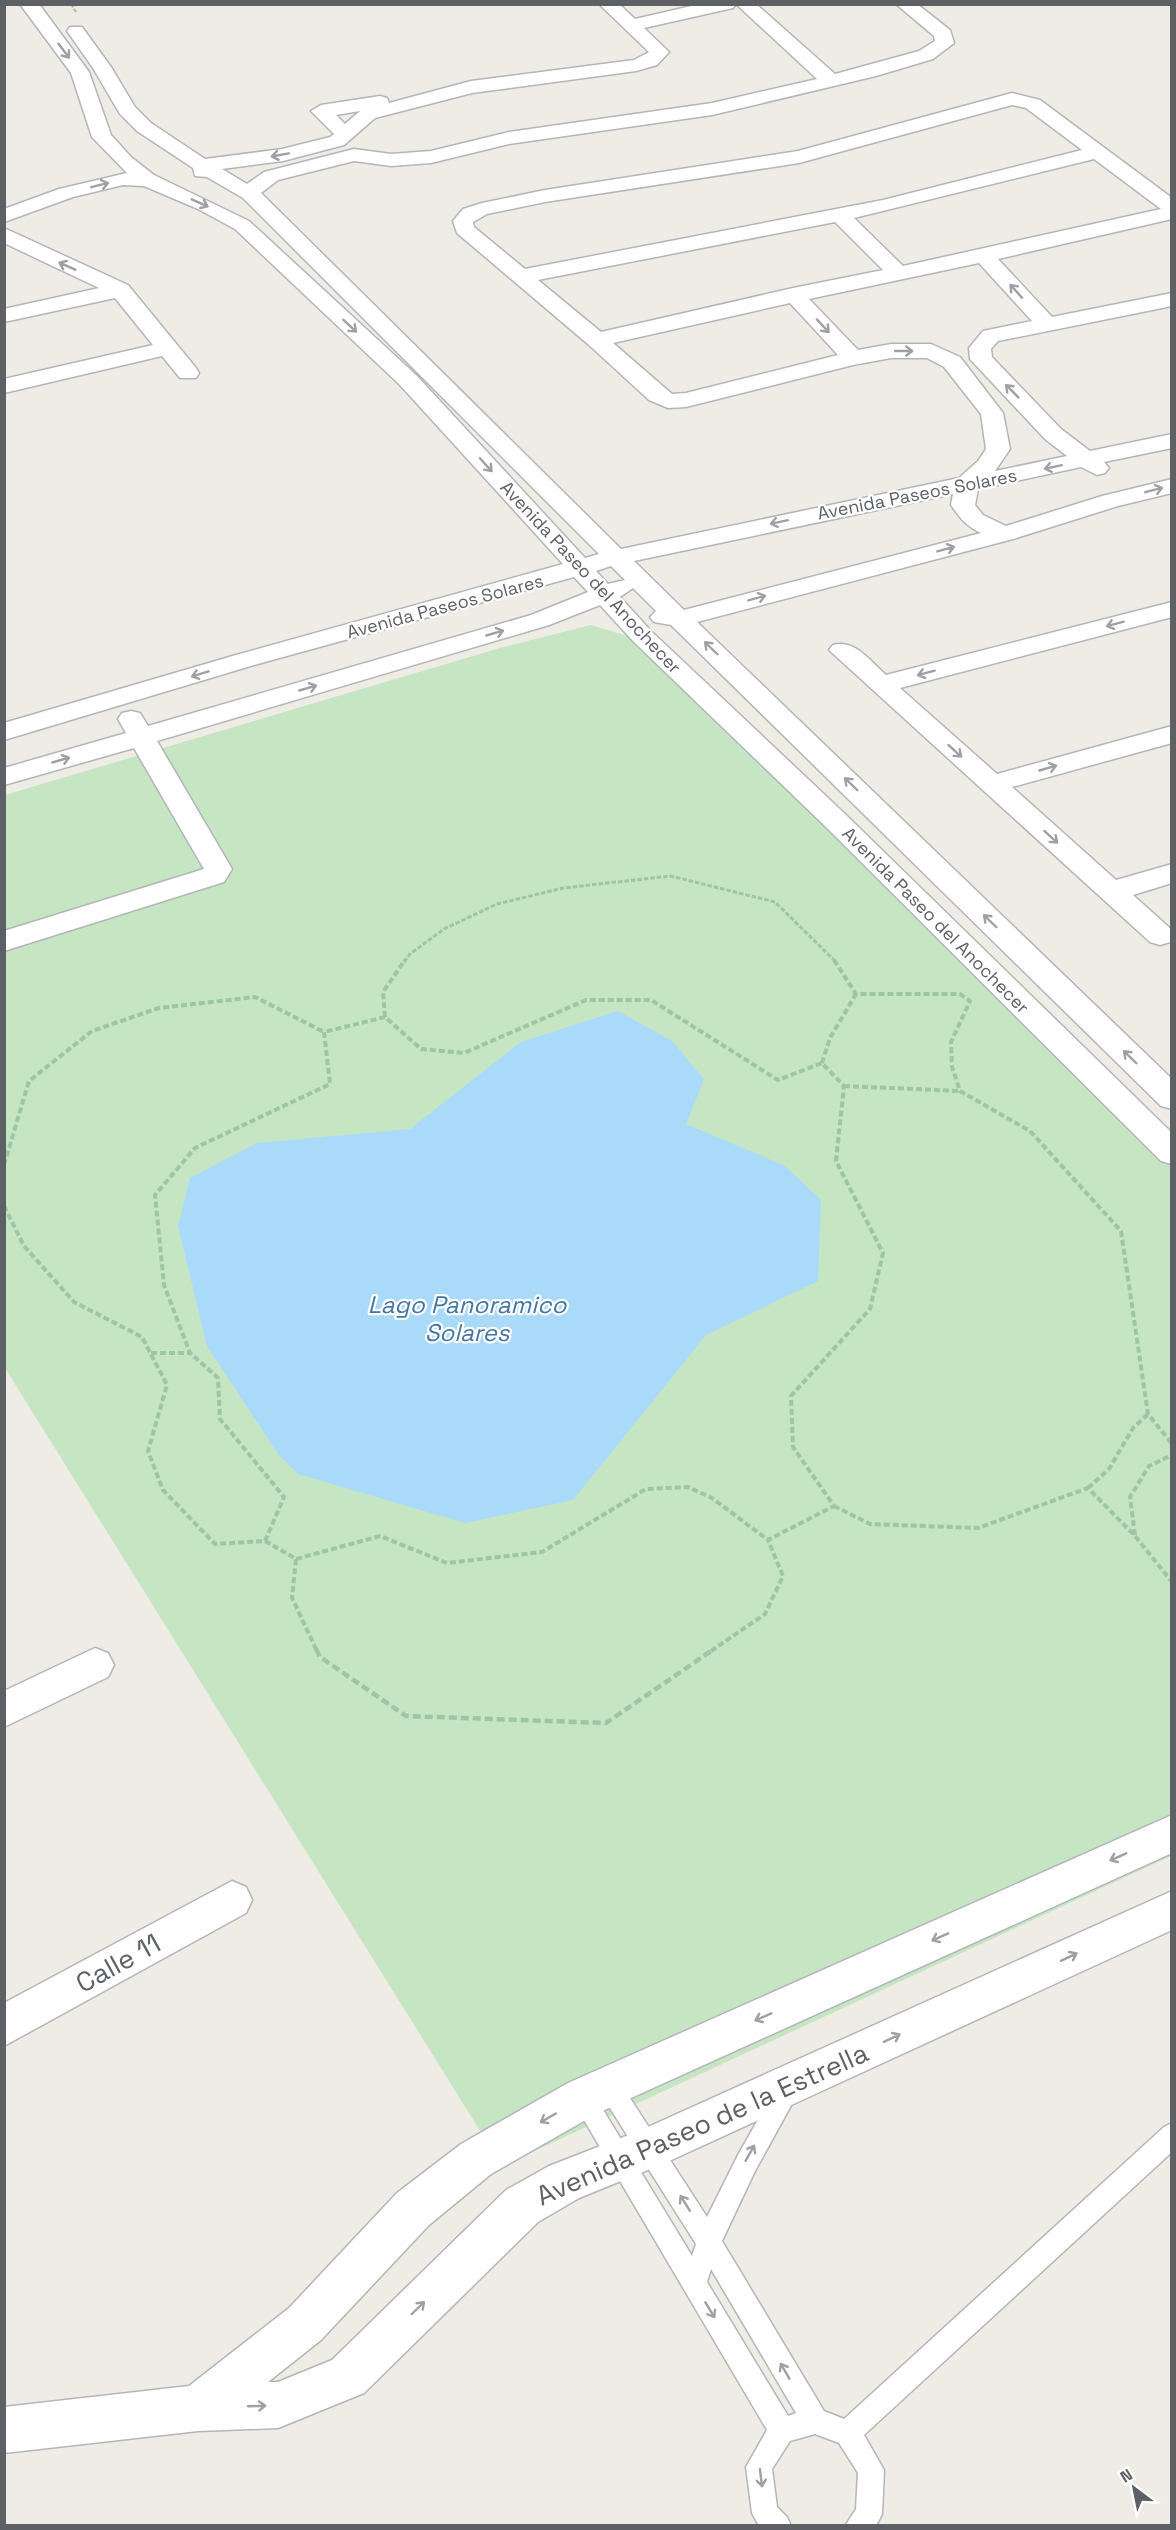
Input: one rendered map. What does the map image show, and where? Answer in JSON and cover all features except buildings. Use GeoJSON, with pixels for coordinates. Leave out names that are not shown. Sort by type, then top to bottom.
{"type":"FeatureCollection","features":[{"type":"Feature","properties":{"kind":"street","name":"Avenida Paseo del Anochecer"},"geometry":{"type":"LineString","coordinates":[[29,4],[80,72],[102,138],[124,161],[149,181],[205,205],[242,225],[408,380],[621,613],[1168,1145]]}},
{"type":"Feature","properties":{"kind":"street","name":"Avenida Paseo del Anochecer"},"geometry":{"type":"LineString","coordinates":[[57,4],[102,67],[127,110],[144,127],[173,148],[250,194],[640,581],[681,618],[1172,1098]]}},
{"type":"Feature","properties":{"kind":"street"},"geometry":{"type":"LineString","coordinates":[[354,155],[321,111],[471,87],[636,65],[650,61],[660,52],[608,4]]}},
{"type":"Feature","properties":{"kind":"street"},"geometry":{"type":"LineString","coordinates":[[631,26],[727,4]]}},
{"type":"Feature","properties":{"kind":"street"},"geometry":{"type":"LineString","coordinates":[[745,4],[831,81]]}},
{"type":"Feature","properties":{"kind":"street"},"geometry":{"type":"LineString","coordinates":[[250,194],[258,184],[271,176],[354,155],[391,160],[431,157],[509,138],[712,109],[831,81],[927,55],[945,43],[943,34],[905,4]]}},
{"type":"Feature","properties":{"kind":"street"},"geometry":{"type":"LineString","coordinates":[[4,199],[58,188],[123,179],[174,182],[191,178],[204,172],[204,165],[283,155],[341,137],[368,114],[471,87]]}},
{"type":"Feature","properties":{"kind":"street"},"geometry":{"type":"LineString","coordinates":[[1004,534],[974,520],[963,505],[967,484],[987,466],[998,449],[992,413],[952,362],[931,351],[891,351],[853,358],[686,400],[668,401],[657,395],[597,340],[464,229],[463,221],[470,213],[545,196],[799,157],[1012,99],[1033,104],[1172,208]]}},
{"type":"Feature","properties":{"kind":"street"},"geometry":{"type":"LineString","coordinates":[[4,216],[58,188],[137,154],[173,148]]}},
{"type":"Feature","properties":{"kind":"street"},"geometry":{"type":"LineString","coordinates":[[519,277],[840,216],[1000,180],[1099,152]]}},
{"type":"Feature","properties":{"kind":"street"},"geometry":{"type":"LineString","coordinates":[[597,340],[793,294],[986,257],[1172,213]]}},
{"type":"Feature","properties":{"kind":"street"},"geometry":{"type":"LineString","coordinates":[[840,216],[899,274]]}},
{"type":"Feature","properties":{"kind":"street"},"geometry":{"type":"LineString","coordinates":[[4,234],[43,255],[120,290],[188,373]]}},
{"type":"Feature","properties":{"kind":"street"},"geometry":{"type":"LineString","coordinates":[[986,257],[1047,325]]}},
{"type":"Feature","properties":{"kind":"street"},"geometry":{"type":"LineString","coordinates":[[4,316],[120,290]]}},
{"type":"Feature","properties":{"kind":"street"},"geometry":{"type":"LineString","coordinates":[[793,294],[853,358]]}},
{"type":"Feature","properties":{"kind":"street"},"geometry":{"type":"LineString","coordinates":[[1110,501],[1117,492],[1112,479],[1053,434],[981,360],[980,348],[990,336],[1172,300]]}},
{"type":"Feature","properties":{"kind":"street"},"geometry":{"type":"LineString","coordinates":[[4,386],[167,348]]}},
{"type":"Feature","properties":{"kind":"street"},"geometry":{"type":"LineString","coordinates":[[1036,416],[1070,433],[1096,441],[1162,443]]}},
{"type":"Feature","properties":{"kind":"street","name":"Avenida Paseos Solares"},"geometry":{"type":"LineString","coordinates":[[4,732],[245,660],[581,569],[617,557],[1162,443]]}},
{"type":"Feature","properties":{"kind":"street","name":"Avenida Paseos Solares"},"geometry":{"type":"LineString","coordinates":[[540,620],[621,613],[681,618],[1004,534],[1110,501],[1172,486]]}},
{"type":"Feature","properties":{"kind":"street","name":"Avenida Paseos Solares"},"geometry":{"type":"LineString","coordinates":[[4,777],[540,620],[603,593],[640,581]]}},
{"type":"Feature","properties":{"kind":"street"},"geometry":{"type":"LineString","coordinates":[[880,685],[1172,609]]}},
{"type":"Feature","properties":{"kind":"street"},"geometry":{"type":"LineString","coordinates":[[842,650],[1160,935]]}},
{"type":"Feature","properties":{"kind":"street"},"geometry":{"type":"LineString","coordinates":[[245,660],[270,699]]}},
{"type":"Feature","properties":{"kind":"street"},"geometry":{"type":"LineString","coordinates":[[4,941],[214,875],[218,869],[120,699]]}},
{"type":"Feature","properties":{"kind":"street"},"geometry":{"type":"LineString","coordinates":[[992,784],[1172,734]]}},
{"type":"Feature","properties":{"kind":"street"},"geometry":{"type":"LineString","coordinates":[[1112,891],[1172,873]]}},
{"type":"Feature","properties":{"kind":"street"},"geometry":{"type":"LineString","coordinates":[[4,1710],[95,1665]]}},
{"type":"Feature","properties":{"kind":"street"},"geometry":{"type":"LineString","coordinates":[[198,2408],[305,2324],[413,2209],[476,2160],[596,2092],[1172,1833]]}},
{"type":"Feature","properties":{"kind":"street","name":"Calle 11"},"geometry":{"type":"LineString","coordinates":[[4,2026],[232,1900]]}},
{"type":"Feature","properties":{"kind":"street","name":"Avenida Paseo de la Estrella"},"geometry":{"type":"LineString","coordinates":[[4,2430],[198,2408],[278,2405],[348,2377],[522,2206],[565,2182],[636,2155],[1172,1910]]}},
{"type":"Feature","properties":{"kind":"lane"},"geometry":{"type":"LineString","coordinates":[[694,2284],[708,2240],[743,2166],[790,2084]]}},
{"type":"Feature","properties":{"kind":"lane"},"geometry":{"type":"LineString","coordinates":[[596,2092],[636,2155],[708,2240],[815,2421]]}},
{"type":"Feature","properties":{"kind":"lane"},"geometry":{"type":"LineString","coordinates":[[848,2433],[1172,2135]]}},
{"type":"Feature","properties":{"kind":"lane"},"geometry":{"type":"LineString","coordinates":[[636,2155],[694,2284],[782,2430]]}},
{"type":"Feature","properties":{"kind":"lane"},"geometry":{"type":"LineString","coordinates":[[778,2526],[765,2513],[759,2467],[782,2430],[815,2421],[848,2433],[871,2470],[868,2522]]}},
{"type":"Feature","properties":{"kind":"path"},"geometry":{"type":"LineString","coordinates":[[822,1064],[778,1080],[651,1000],[586,1000],[464,1053],[422,1049],[385,1017],[383,992],[410,954],[444,929],[497,904],[562,888],[671,876],[775,902],[837,963],[856,994]]}},
{"type":"Feature","properties":{"kind":"path"},"geometry":{"type":"LineString","coordinates":[[822,1064],[830,1038],[856,994]]}},
{"type":"Feature","properties":{"kind":"path"},"geometry":{"type":"LineString","coordinates":[[856,994],[960,994],[970,1001],[968,1012],[957,1024],[949,1054],[960,1091]]}},
{"type":"Feature","properties":{"kind":"path"},"geometry":{"type":"LineString","coordinates":[[4,1165],[29,1081],[92,1031],[159,1008],[255,997],[324,1032],[385,1017]]}},
{"type":"Feature","properties":{"kind":"path"},"geometry":{"type":"LineString","coordinates":[[265,1541],[284,1497],[220,1419],[218,1378],[190,1353],[164,1285],[154,1195],[195,1148],[330,1084],[324,1032]]}},
{"type":"Feature","properties":{"kind":"path"},"geometry":{"type":"LineString","coordinates":[[822,1064],[844,1086],[960,1091],[1030,1131],[1121,1231],[1148,1414],[1172,1444]]}},
{"type":"Feature","properties":{"kind":"path"},"geometry":{"type":"LineString","coordinates":[[844,1086],[836,1161],[883,1254],[870,1309],[791,1396],[793,1447],[834,1506],[870,1524],[978,1528],[1088,1488],[1109,1469],[1133,1428],[1148,1414]]}},
{"type":"Feature","properties":{"kind":"path"},"geometry":{"type":"LineString","coordinates":[[4,1206],[24,1246],[74,1302],[142,1337],[167,1385],[148,1451],[163,1490],[215,1544],[265,1541],[296,1559],[381,1536],[447,1563],[542,1552],[646,1489],[688,1486],[712,1498],[768,1540],[783,1576],[765,1614],[606,1723],[406,1716],[320,1657],[292,1598],[296,1559]]}},
{"type":"Feature","properties":{"kind":"path"},"geometry":{"type":"LineString","coordinates":[[151,1353],[190,1353]]}},
{"type":"Feature","properties":{"kind":"path"},"geometry":{"type":"LineString","coordinates":[[1135,1536],[1130,1497],[1149,1466],[1172,1455]]}},
{"type":"Feature","properties":{"kind":"path"},"geometry":{"type":"LineString","coordinates":[[1088,1488],[1135,1536],[1172,1582]]}},
{"type":"Feature","properties":{"kind":"path"},"geometry":{"type":"LineString","coordinates":[[768,1540],[834,1506]]}},
{"type":"Feature","properties":{"kind":"green space"},"geometry":{"type":"Polygon","coordinates":[[[591,625],[627,636],[1171,1161],[1171,1856],[502,2166],[5,1368],[5,795],[500,648],[591,625]]]}},
{"type":"Feature","properties":{"kind":"water","name":"Lago Panoramico Solares"},"geometry":{"type":"Polygon","coordinates":[[[618,1011],[672,1041],[704,1079],[686,1124],[785,1166],[821,1200],[818,1281],[706,1335],[573,1500],[465,1523],[298,1474],[278,1454],[207,1346],[178,1226],[190,1178],[257,1143],[410,1129],[521,1042],[618,1011]]]}}]}
